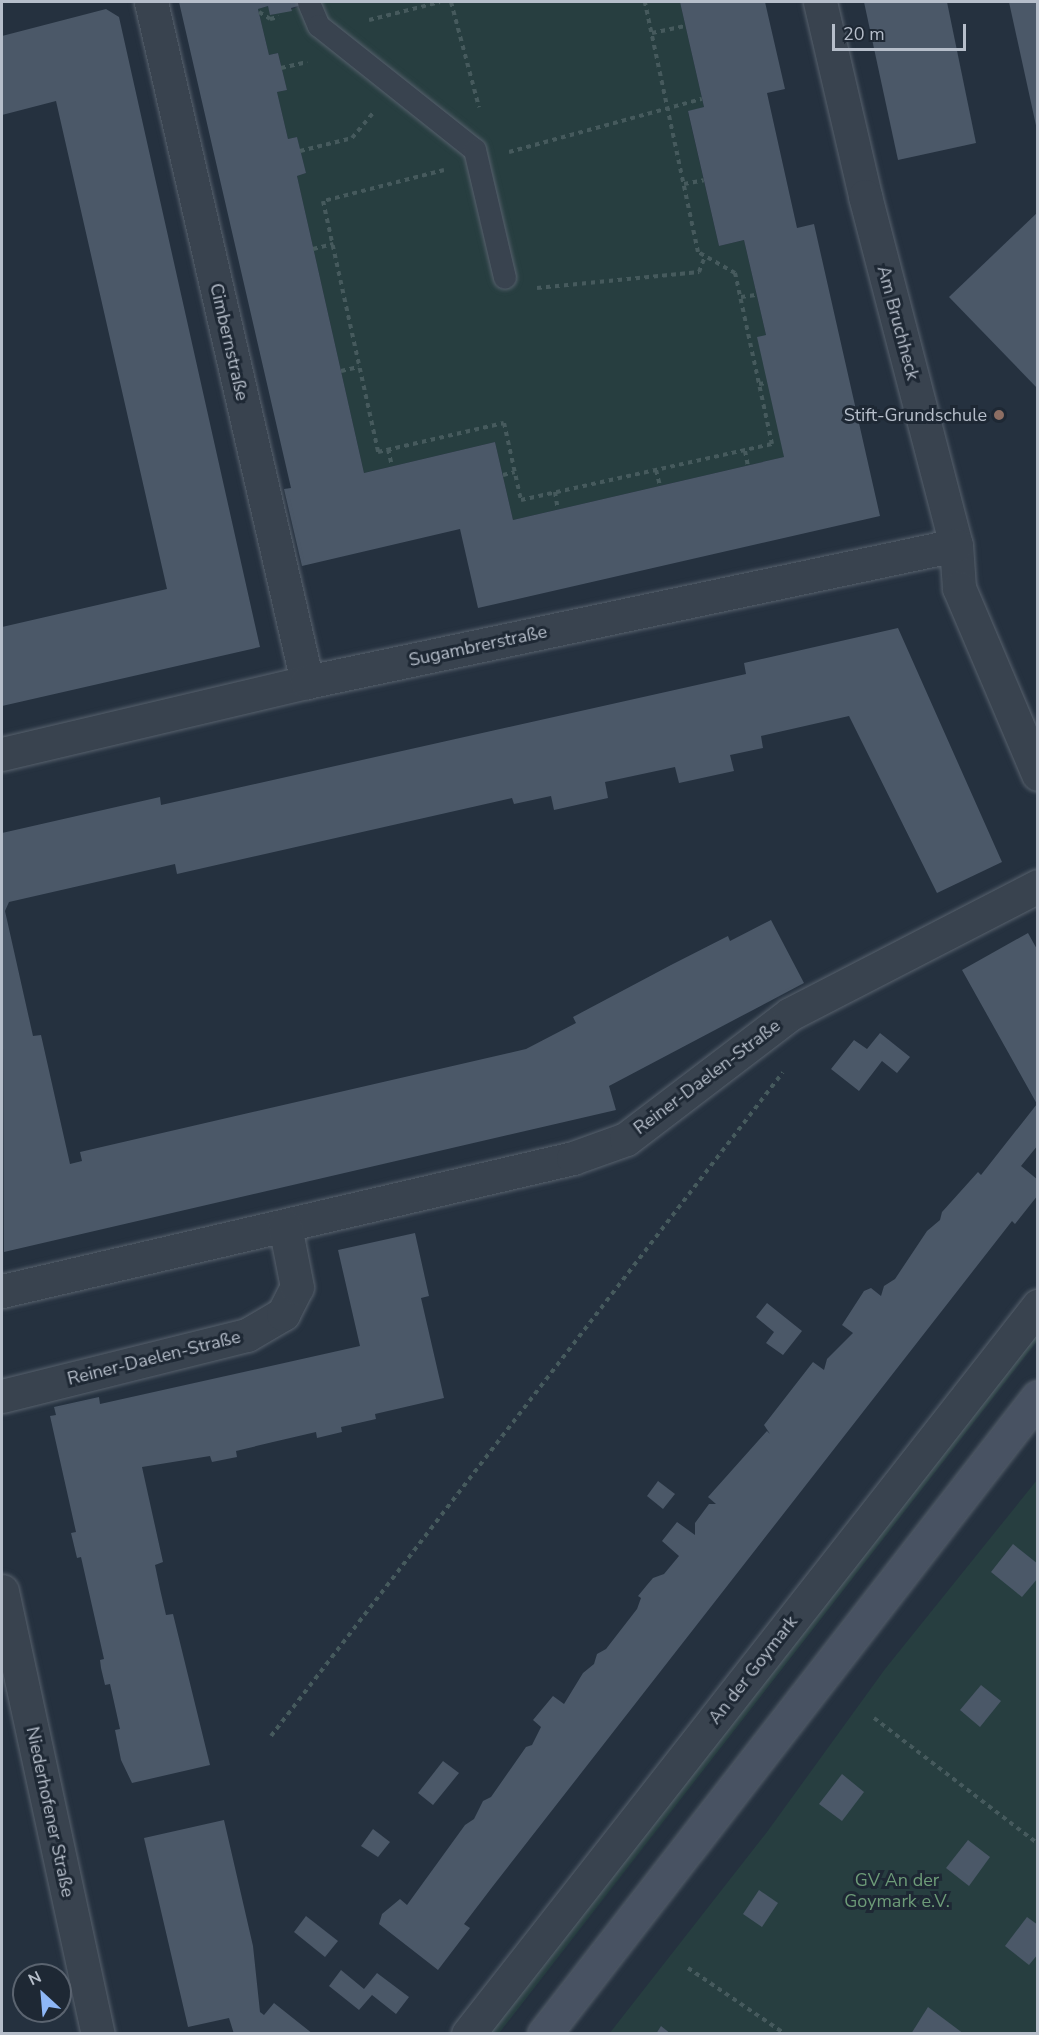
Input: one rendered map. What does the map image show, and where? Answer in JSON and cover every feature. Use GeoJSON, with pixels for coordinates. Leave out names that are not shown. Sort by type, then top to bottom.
{"type":"FeatureCollection","features":[{"type":"Feature","properties":{"kind":"main road"},"geometry":{"type":"LineString","coordinates":[[544,2034],[1038,1397]]}},
{"type":"Feature","properties":{"kind":"street","name":"Cimbernstraße"},"geometry":{"type":"LineString","coordinates":[[151,2],[307,682]]}},
{"type":"Feature","properties":{"kind":"street","name":"Am Bruchheck"},"geometry":{"type":"LineString","coordinates":[[820,2],[865,196],[956,545],[959,588],[1038,774]]}},
{"type":"Feature","properties":{"kind":"street","name":"Sugambrerstraße"},"geometry":{"type":"LineString","coordinates":[[2,754],[307,682],[956,545]]}},
{"type":"Feature","properties":{"kind":"street","name":"Reiner-Daelen-Straße"},"geometry":{"type":"LineString","coordinates":[[2,1291],[285,1227],[573,1158],[626,1139],[790,1014],[1038,886]]}},
{"type":"Feature","properties":{"kind":"street","name":"Reiner-Daelen-Straße"},"geometry":{"type":"LineString","coordinates":[[2,1396],[247,1335],[283,1314],[297,1287],[285,1227]]}},
{"type":"Feature","properties":{"kind":"street","name":"An der Goymark"},"geometry":{"type":"LineString","coordinates":[[468,2034],[1038,1306]]}},
{"type":"Feature","properties":{"kind":"street","name":"Niederhofener Straße"},"geometry":{"type":"LineString","coordinates":[[2,1591],[98,2034]]}},
{"type":"Feature","properties":{"kind":"lane"},"geometry":{"type":"LineString","coordinates":[[309,3],[319,26],[475,150],[506,278]]}},
{"type":"Feature","properties":{"kind":"path"},"geometry":{"type":"LineString","coordinates":[[325,31],[440,2]]}},
{"type":"Feature","properties":{"kind":"path"},"geometry":{"type":"LineString","coordinates":[[451,2],[481,112]]}},
{"type":"Feature","properties":{"kind":"path"},"geometry":{"type":"LineString","coordinates":[[645,2],[652,33],[668,109],[684,184],[698,252],[735,273],[772,444],[521,500],[504,423],[378,452],[323,201],[478,161],[668,109],[702,99]]}},
{"type":"Feature","properties":{"kind":"path"},"geometry":{"type":"LineString","coordinates":[[652,33],[686,26]]}},
{"type":"Feature","properties":{"kind":"path"},"geometry":{"type":"LineString","coordinates":[[300,151],[352,138],[394,86]]}},
{"type":"Feature","properties":{"kind":"path"},"geometry":{"type":"LineString","coordinates":[[684,184],[704,180]]}},
{"type":"Feature","properties":{"kind":"path"},"geometry":{"type":"LineString","coordinates":[[313,249],[333,244]]}},
{"type":"Feature","properties":{"kind":"path"},"geometry":{"type":"LineString","coordinates":[[506,278],[510,291],[699,272],[705,256]]}},
{"type":"Feature","properties":{"kind":"path"},"geometry":{"type":"LineString","coordinates":[[741,297],[756,295]]}},
{"type":"Feature","properties":{"kind":"path"},"geometry":{"type":"LineString","coordinates":[[341,371],[360,366]]}},
{"type":"Feature","properties":{"kind":"path"},"geometry":{"type":"LineString","coordinates":[[759,384],[767,383]]}},
{"type":"Feature","properties":{"kind":"path"},"geometry":{"type":"LineString","coordinates":[[388,449],[392,466]]}},
{"type":"Feature","properties":{"kind":"path"},"geometry":{"type":"LineString","coordinates":[[745,451],[748,466]]}},
{"type":"Feature","properties":{"kind":"path"},"geometry":{"type":"LineString","coordinates":[[657,470],[660,486]]}},
{"type":"Feature","properties":{"kind":"path"},"geometry":{"type":"LineString","coordinates":[[503,475],[515,472]]}},
{"type":"Feature","properties":{"kind":"path"},"geometry":{"type":"LineString","coordinates":[[555,492],[558,510]]}},
{"type":"Feature","properties":{"kind":"path"},"geometry":{"type":"LineString","coordinates":[[271,1736],[788,1065]]}},
{"type":"Feature","properties":{"kind":"path"},"geometry":{"type":"LineString","coordinates":[[874,1718],[1038,1844]]}},
{"type":"Feature","properties":{"kind":"path"},"geometry":{"type":"LineString","coordinates":[[688,1968],[785,2034]]}},
{"type":"Feature","properties":{"kind":"green space"},"geometry":{"type":"Polygon","coordinates":[[[316,2],[680,2],[704,107],[688,112],[719,246],[744,240],[766,335],[784,457],[513,520],[495,442],[364,473],[297,176],[306,173],[297,137],[288,139],[277,92],[287,90],[278,53],[269,55],[258,9],[268,6],[271,15],[316,2]]]}},
{"type":"Feature","properties":{"kind":"green space"},"geometry":{"type":"Polygon","coordinates":[[[1037,1331],[1037,1341],[499,2033],[490,2034],[1037,1331]]]}},
{"type":"Feature","properties":{"kind":"green space","name":"GV An der Goymark e.V."},"geometry":{"type":"Polygon","coordinates":[[[1037,1480],[1037,2033],[609,2034],[767,1832],[885,1669],[1037,1480]]]}},
{"type":"Feature","properties":{"kind":"building"},"geometry":{"type":"Polygon","coordinates":[[[179,2],[312,2],[291,8],[292,11],[270,15],[268,6],[258,9],[269,55],[278,53],[287,90],[277,92],[288,139],[297,137],[306,173],[297,176],[364,473],[495,442],[513,520],[784,457],[757,337],[766,335],[744,240],[719,246],[688,111],[704,107],[680,2],[765,2],[785,89],[767,93],[797,228],[814,224],[880,516],[478,608],[460,529],[302,566],[284,489],[291,488],[179,2]]]}},
{"type":"Feature","properties":{"kind":"building"},"geometry":{"type":"Polygon","coordinates":[[[864,2],[947,2],[976,143],[898,160],[864,2]]]}},
{"type":"Feature","properties":{"kind":"building"},"geometry":{"type":"Polygon","coordinates":[[[1009,2],[1038,2],[1038,130],[1037,130],[1009,2]]]}},
{"type":"Feature","properties":{"kind":"building"},"geometry":{"type":"Polygon","coordinates":[[[106,9],[119,17],[260,647],[2,706],[2,627],[167,589],[56,101],[2,115],[2,36],[106,9]]]}},
{"type":"Feature","properties":{"kind":"building"},"geometry":{"type":"Polygon","coordinates":[[[1038,212],[1038,389],[949,297],[1038,212]]]}},
{"type":"Feature","properties":{"kind":"building"},"geometry":{"type":"Polygon","coordinates":[[[898,628],[1002,862],[937,893],[849,716],[761,736],[763,748],[730,755],[734,771],[679,783],[675,767],[605,782],[608,798],[554,810],[551,796],[514,804],[512,798],[177,874],[175,864],[9,902],[5,911],[33,1036],[41,1035],[70,1164],[82,1161],[80,1152],[526,1049],[576,1023],[573,1017],[671,965],[728,936],[730,941],[771,920],[804,983],[609,1086],[616,1110],[4,1252],[2,833],[160,797],[161,805],[746,674],[744,663],[898,628]]]}},
{"type":"Feature","properties":{"kind":"building"},"geometry":{"type":"Polygon","coordinates":[[[1028,933],[1038,951],[1038,1145],[1021,1166],[1038,1180],[1038,1195],[1015,1224],[1012,1221],[493,1886],[464,1924],[470,1928],[438,1970],[379,1924],[382,1914],[400,1899],[407,1905],[465,1825],[474,1819],[483,1801],[491,1797],[526,1747],[532,1745],[541,1727],[533,1720],[553,1696],[564,1704],[583,1673],[594,1664],[597,1654],[606,1649],[637,1609],[641,1598],[638,1596],[653,1578],[664,1574],[679,1556],[662,1541],[677,1522],[695,1535],[695,1523],[709,1504],[716,1504],[708,1497],[767,1431],[770,1434],[764,1425],[813,1362],[824,1370],[827,1359],[853,1333],[842,1325],[864,1291],[871,1288],[881,1296],[884,1286],[895,1279],[927,1231],[940,1220],[942,1212],[978,1172],[981,1175],[1037,1104],[962,970],[1028,933]]]}},
{"type":"Feature","properties":{"kind":"building"},"geometry":{"type":"Polygon","coordinates":[[[880,1033],[910,1057],[897,1073],[882,1061],[859,1091],[831,1069],[854,1040],[867,1049],[880,1033]]]}},
{"type":"Feature","properties":{"kind":"building"},"geometry":{"type":"Polygon","coordinates":[[[415,1233],[429,1296],[421,1298],[444,1398],[375,1414],[376,1419],[341,1427],[342,1432],[317,1438],[316,1432],[236,1451],[237,1457],[212,1462],[210,1456],[142,1467],[163,1562],[155,1565],[160,1589],[166,1615],[173,1614],[210,1765],[132,1783],[121,1760],[115,1730],[120,1729],[110,1684],[105,1685],[101,1668],[100,1660],[104,1659],[81,1557],[77,1558],[71,1533],[76,1532],[50,1416],[56,1415],[54,1407],[99,1397],[100,1404],[360,1346],[338,1250],[415,1233]]]}},
{"type":"Feature","properties":{"kind":"building"},"geometry":{"type":"Polygon","coordinates":[[[767,1303],[802,1331],[783,1355],[766,1343],[774,1332],[756,1317],[767,1303]]]}},
{"type":"Feature","properties":{"kind":"building"},"geometry":{"type":"Polygon","coordinates":[[[658,1481],[675,1494],[663,1509],[647,1496],[658,1481]]]}},
{"type":"Feature","properties":{"kind":"building"},"geometry":{"type":"Polygon","coordinates":[[[1013,1544],[1038,1564],[1038,1578],[1022,1597],[991,1572],[1013,1544]]]}},
{"type":"Feature","properties":{"kind":"building"},"geometry":{"type":"Polygon","coordinates":[[[981,1685],[1001,1701],[980,1727],[960,1710],[981,1685]]]}},
{"type":"Feature","properties":{"kind":"building"},"geometry":{"type":"Polygon","coordinates":[[[443,1761],[459,1773],[433,1805],[418,1793],[443,1761]]]}},
{"type":"Feature","properties":{"kind":"building"},"geometry":{"type":"Polygon","coordinates":[[[842,1774],[864,1792],[842,1821],[819,1804],[842,1774]]]}},
{"type":"Feature","properties":{"kind":"building"},"geometry":{"type":"Polygon","coordinates":[[[224,1820],[253,1946],[260,2012],[264,2015],[274,2003],[313,2034],[234,2034],[229,2018],[188,2027],[144,1838],[224,1820]]]}},
{"type":"Feature","properties":{"kind":"building"},"geometry":{"type":"Polygon","coordinates":[[[373,1829],[390,1842],[378,1857],[361,1846],[373,1829]]]}},
{"type":"Feature","properties":{"kind":"building"},"geometry":{"type":"Polygon","coordinates":[[[968,1840],[990,1857],[969,1886],[946,1868],[968,1840]]]}},
{"type":"Feature","properties":{"kind":"building"},"geometry":{"type":"Polygon","coordinates":[[[759,1890],[778,1903],[762,1927],[743,1914],[759,1890]]]}},
{"type":"Feature","properties":{"kind":"building"},"geometry":{"type":"Polygon","coordinates":[[[306,1916],[338,1941],[325,1957],[294,1932],[306,1916]]]}},
{"type":"Feature","properties":{"kind":"building"},"geometry":{"type":"Polygon","coordinates":[[[1027,1917],[1038,1925],[1038,1954],[1029,1965],[1005,1946],[1027,1917]]]}},
{"type":"Feature","properties":{"kind":"building"},"geometry":{"type":"Polygon","coordinates":[[[341,1970],[364,1989],[377,1973],[409,1997],[396,2014],[372,1995],[359,2010],[329,1986],[341,1970]]]}},
{"type":"Feature","properties":{"kind":"building"},"geometry":{"type":"Polygon","coordinates":[[[928,2007],[964,2034],[911,2034],[928,2007]]]}},
{"type":"Feature","properties":{"kind":"building"},"geometry":{"type":"Polygon","coordinates":[[[661,2026],[671,2034],[656,2034],[661,2026]]]}},
{"type":"Feature","properties":{"kind":"place","name":"Stift-Grundschule"},"geometry":{"type":"Point","coordinates":[999,415]}}]}
